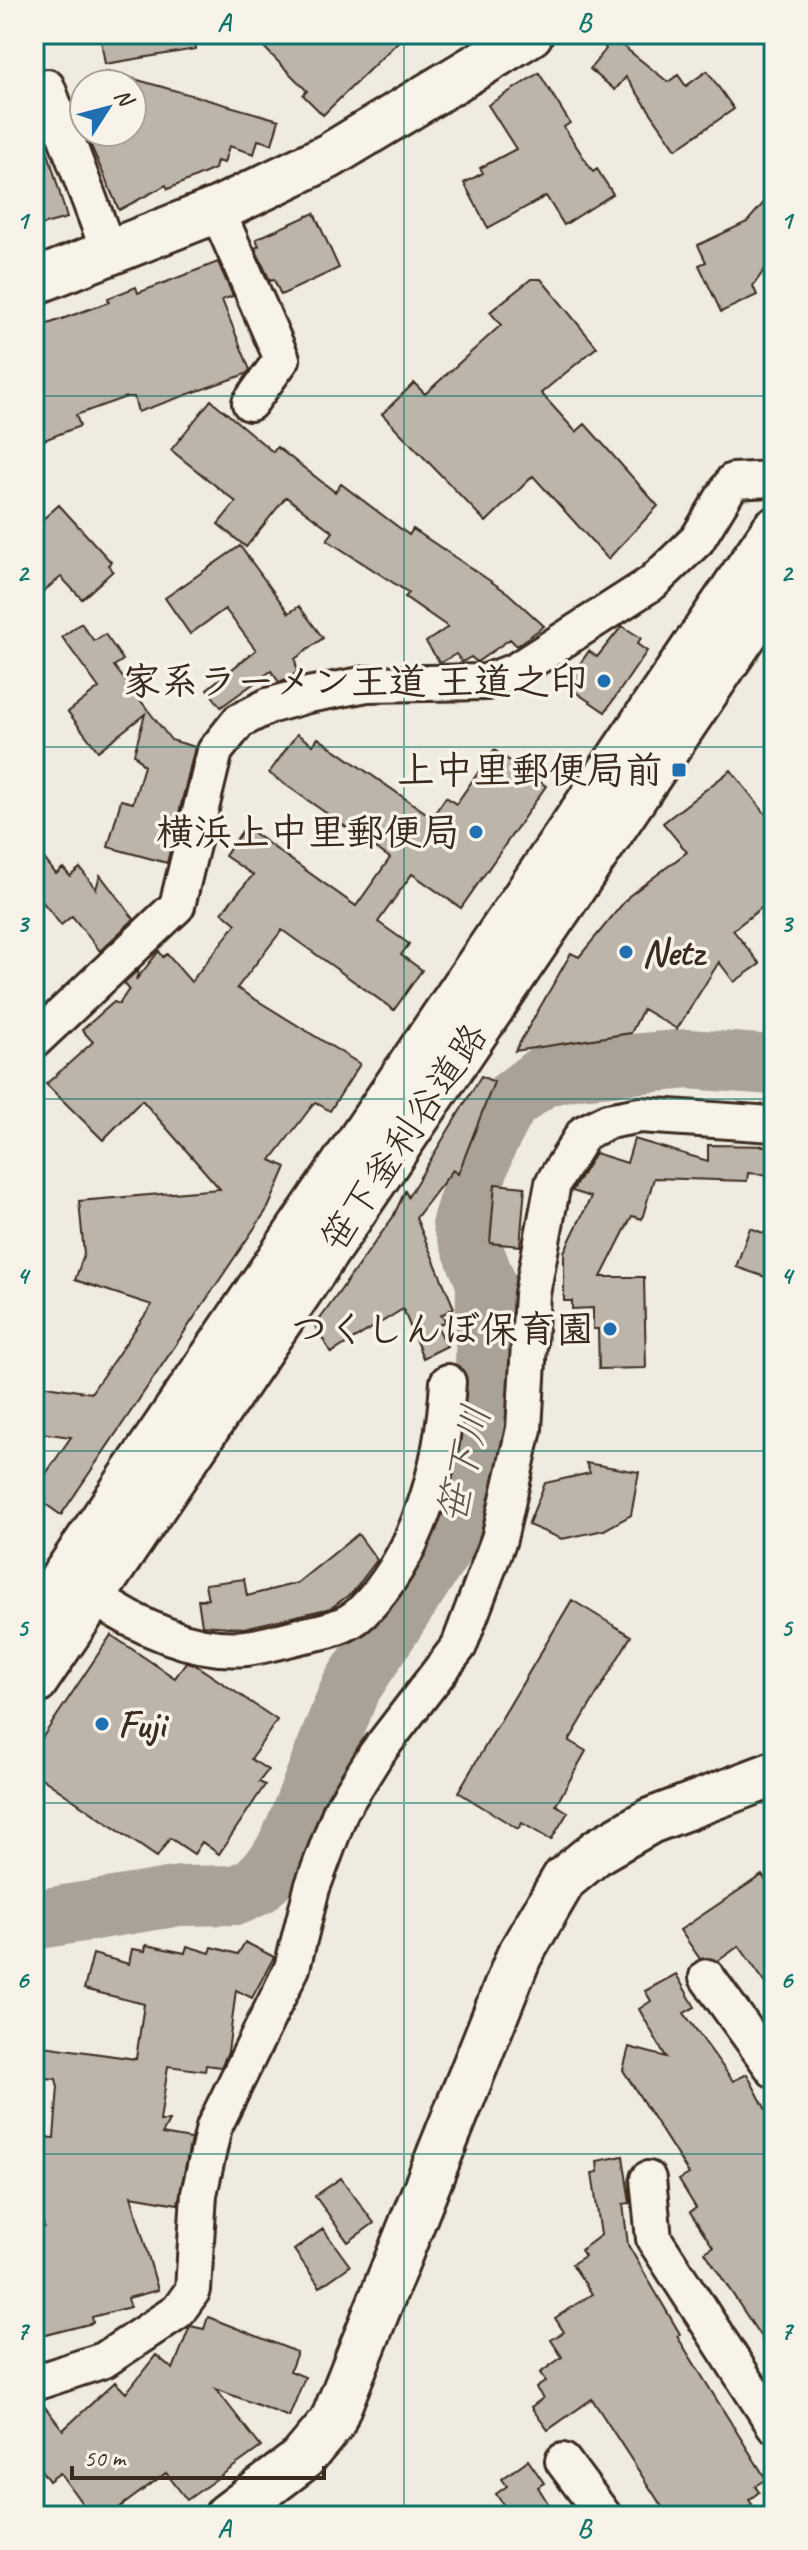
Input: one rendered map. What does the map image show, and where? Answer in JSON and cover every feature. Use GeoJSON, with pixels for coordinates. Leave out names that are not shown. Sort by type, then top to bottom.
{"type":"FeatureCollection","features":[{"type":"Feature","properties":{"kind":"street"},"geometry":{"type":"LineString","coordinates":[[34,282],[217,210],[329,156],[530,34]]}},
{"type":"Feature","properties":{"kind":"street"},"geometry":{"type":"LineString","coordinates":[[34,90],[47,87],[109,252]]}},
{"type":"Feature","properties":{"kind":"street"},"geometry":{"type":"LineString","coordinates":[[217,210],[282,359],[250,403]]}},
{"type":"Feature","properties":{"kind":"street"},"geometry":{"type":"LineString","coordinates":[[34,1041],[177,906],[215,751],[239,721],[268,706],[352,687],[486,682],[515,671],[652,583],[697,540],[733,481],[774,479]]}},
{"type":"Feature","properties":{"kind":"street","name":"笹下釜利谷道路"},"geometry":{"type":"LineString","coordinates":[[34,1621],[774,530]]}},
{"type":"Feature","properties":{"kind":"street","name":"笹下釜利谷道路"},"geometry":{"type":"LineString","coordinates":[[34,1683],[774,591]]}},
{"type":"Feature","properties":{"kind":"street"},"geometry":{"type":"LineString","coordinates":[[34,2383],[104,2360],[178,2311],[193,2290],[199,2194],[214,2127],[292,1968],[312,1888],[341,1810],[376,1754],[459,1646],[499,1539],[524,1429],[532,1294],[553,1183],[584,1133],[608,1121],[640,1115],[774,1124]]}},
{"type":"Feature","properties":{"kind":"street"},"geometry":{"type":"LineString","coordinates":[[93,1596],[115,1611],[192,1646],[246,1648],[333,1629],[361,1613],[401,1557],[430,1496],[445,1432],[448,1382]]}},
{"type":"Feature","properties":{"kind":"street"},"geometry":{"type":"LineString","coordinates":[[227,2516],[301,2460],[332,2423],[519,1956],[564,1879],[598,1851],[650,1821],[774,1774]]}},
{"type":"Feature","properties":{"kind":"street"},"geometry":{"type":"LineString","coordinates":[[707,1977],[774,2070]]}},
{"type":"Feature","properties":{"kind":"street"},"geometry":{"type":"LineString","coordinates":[[648,2179],[654,2239],[774,2425]]}},
{"type":"Feature","properties":{"kind":"street"},"geometry":{"type":"LineString","coordinates":[[563,2461],[604,2516]]}},
{"type":"Feature","properties":{"kind":"building"},"geometry":{"type":"Polygon","coordinates":[[[100,34],[195,34],[196,49],[105,64],[100,34]]]}},
{"type":"Feature","properties":{"kind":"building"},"geometry":{"type":"Polygon","coordinates":[[[251,34],[406,34],[323,115],[303,95],[307,91],[251,34]]]}},
{"type":"Feature","properties":{"kind":"building"},"geometry":{"type":"Polygon","coordinates":[[[596,34],[608,34],[668,82],[678,75],[686,86],[707,71],[734,109],[676,149],[626,77],[615,90],[590,69],[606,49],[596,34]]]}},
{"type":"Feature","properties":{"kind":"building"},"geometry":{"type":"Polygon","coordinates":[[[539,73],[570,123],[564,127],[593,172],[597,169],[613,194],[564,225],[546,196],[488,228],[464,183],[483,173],[480,168],[516,149],[488,105],[539,73]]]}},
{"type":"Feature","properties":{"kind":"building"},"geometry":{"type":"Polygon","coordinates":[[[148,83],[279,120],[272,144],[258,140],[254,154],[229,146],[224,163],[217,161],[215,169],[168,189],[166,185],[119,210],[92,148],[148,148],[148,83]]]}},
{"type":"Feature","properties":{"kind":"building"},"geometry":{"type":"Polygon","coordinates":[[[41,128],[67,218],[34,227],[34,129],[41,128]]]}},
{"type":"Feature","properties":{"kind":"building"},"geometry":{"type":"Polygon","coordinates":[[[774,191],[774,256],[753,286],[757,295],[721,312],[699,265],[706,262],[698,245],[747,222],[774,191]]]}},
{"type":"Feature","properties":{"kind":"building"},"geometry":{"type":"Polygon","coordinates":[[[314,213],[339,268],[281,295],[274,280],[270,281],[255,248],[259,246],[256,239],[314,213]]]}},
{"type":"Feature","properties":{"kind":"building"},"geometry":{"type":"Polygon","coordinates":[[[218,262],[233,296],[222,300],[250,370],[246,374],[138,412],[134,397],[126,397],[76,415],[80,426],[34,444],[34,329],[109,302],[108,298],[136,287],[138,293],[218,262]]]}},
{"type":"Feature","properties":{"kind":"building"},"geometry":{"type":"Polygon","coordinates":[[[531,279],[541,279],[597,347],[541,393],[576,432],[585,424],[658,506],[608,559],[533,476],[486,522],[382,414],[414,383],[425,394],[501,325],[490,312],[531,279]]]}},
{"type":"Feature","properties":{"kind":"building"},"geometry":{"type":"Polygon","coordinates":[[[211,400],[273,452],[277,447],[335,492],[341,484],[409,535],[413,529],[508,593],[544,626],[517,646],[510,639],[477,662],[471,657],[462,662],[456,654],[440,663],[426,642],[448,627],[405,597],[409,593],[327,540],[333,532],[286,497],[246,547],[218,524],[236,502],[171,450],[211,400]]]}},
{"type":"Feature","properties":{"kind":"building"},"geometry":{"type":"Polygon","coordinates":[[[59,505],[111,562],[108,565],[113,571],[82,599],[61,577],[34,599],[34,527],[59,505]]]}},
{"type":"Feature","properties":{"kind":"building"},"geometry":{"type":"Polygon","coordinates":[[[240,546],[289,613],[299,606],[323,638],[295,659],[297,672],[287,680],[279,682],[271,671],[221,707],[207,689],[256,650],[225,609],[190,634],[165,598],[240,546]]]}},
{"type":"Feature","properties":{"kind":"building"},"geometry":{"type":"Polygon","coordinates":[[[81,623],[94,641],[105,634],[123,660],[114,666],[171,740],[195,747],[167,863],[108,847],[121,800],[133,803],[144,766],[134,754],[145,714],[98,751],[68,712],[99,688],[62,637],[81,623]]]}},
{"type":"Feature","properties":{"kind":"building"},"geometry":{"type":"Polygon","coordinates":[[[622,626],[641,638],[637,644],[647,651],[605,712],[565,685],[589,651],[597,657],[622,626]]]}},
{"type":"Feature","properties":{"kind":"building"},"geometry":{"type":"Polygon","coordinates":[[[297,734],[313,745],[318,738],[432,817],[446,797],[456,804],[494,750],[546,786],[461,908],[412,874],[378,922],[409,944],[401,955],[422,970],[394,1010],[282,930],[237,988],[360,1064],[330,1111],[315,1102],[271,1160],[286,1167],[268,1208],[61,1515],[34,1496],[34,1491],[71,1437],[34,1432],[34,1384],[91,1393],[152,1305],[75,1280],[84,1254],[79,1201],[220,1189],[142,1100],[103,1140],[46,1084],[93,1042],[82,1030],[114,1002],[119,1004],[129,989],[124,983],[139,969],[136,980],[159,951],[163,957],[167,954],[191,982],[236,924],[222,912],[253,875],[225,856],[245,827],[356,906],[390,858],[269,773],[297,734]]]}},
{"type":"Feature","properties":{"kind":"building"},"geometry":{"type":"Polygon","coordinates":[[[731,770],[774,825],[774,898],[733,930],[760,964],[734,982],[719,962],[677,1029],[643,1009],[631,1033],[515,1051],[571,953],[579,957],[629,896],[687,852],[663,823],[731,770]]]}},
{"type":"Feature","properties":{"kind":"building"},"geometry":{"type":"Polygon","coordinates":[[[34,845],[56,874],[63,868],[70,876],[80,868],[96,889],[100,875],[134,919],[100,951],[72,916],[61,925],[34,891],[34,845]]]}},
{"type":"Feature","properties":{"kind":"building"},"geometry":{"type":"Polygon","coordinates":[[[481,1076],[494,1082],[458,1174],[453,1170],[416,1218],[454,1308],[441,1315],[446,1321],[437,1326],[447,1346],[423,1358],[403,1309],[331,1353],[315,1326],[393,1217],[405,1191],[408,1197],[481,1076]]]}},
{"type":"Feature","properties":{"kind":"building"},"geometry":{"type":"Polygon","coordinates":[[[634,1139],[708,1161],[708,1145],[774,1146],[774,1175],[748,1173],[747,1181],[654,1178],[642,1219],[632,1216],[601,1277],[644,1277],[646,1368],[599,1369],[598,1329],[593,1329],[593,1308],[572,1309],[572,1301],[564,1301],[564,1252],[591,1197],[572,1191],[595,1153],[627,1163],[634,1139]]]}},
{"type":"Feature","properties":{"kind":"building"},"geometry":{"type":"Polygon","coordinates":[[[495,1184],[525,1187],[520,1246],[490,1243],[495,1184]]]}},
{"type":"Feature","properties":{"kind":"building"},"geometry":{"type":"Polygon","coordinates":[[[750,1228],[774,1237],[774,1280],[736,1267],[750,1228]]]}},
{"type":"Feature","properties":{"kind":"building"},"geometry":{"type":"Polygon","coordinates":[[[586,1463],[639,1472],[631,1515],[604,1530],[562,1539],[528,1525],[545,1483],[590,1473],[586,1463]]]}},
{"type":"Feature","properties":{"kind":"building"},"geometry":{"type":"Polygon","coordinates":[[[358,1534],[377,1560],[353,1592],[331,1608],[244,1628],[202,1625],[198,1600],[208,1599],[205,1584],[244,1579],[247,1596],[297,1583],[358,1534]]]}},
{"type":"Feature","properties":{"kind":"building"},"geometry":{"type":"Polygon","coordinates":[[[572,1600],[631,1636],[569,1741],[586,1751],[556,1805],[568,1812],[551,1840],[522,1823],[518,1829],[458,1792],[572,1600]]]}},
{"type":"Feature","properties":{"kind":"building"},"geometry":{"type":"Polygon","coordinates":[[[111,1635],[175,1678],[186,1662],[194,1664],[277,1720],[251,1759],[268,1770],[259,1782],[265,1785],[219,1854],[202,1842],[194,1854],[170,1838],[157,1857],[34,1773],[34,1750],[111,1635]]]}},
{"type":"Feature","properties":{"kind":"building"},"geometry":{"type":"Polygon","coordinates":[[[762,1875],[774,1893],[774,1995],[739,1946],[718,1961],[700,1959],[680,1930],[762,1875]]]}},
{"type":"Feature","properties":{"kind":"building"},"geometry":{"type":"Polygon","coordinates":[[[245,1942],[274,1957],[252,1998],[236,1990],[228,2052],[221,2067],[206,2065],[205,2071],[168,2066],[160,2121],[169,2121],[162,2134],[191,2139],[178,2204],[131,2196],[158,2290],[128,2298],[130,2307],[92,2317],[93,2323],[34,2338],[34,2228],[44,2227],[34,2193],[34,2137],[54,2138],[58,2087],[56,2079],[34,2077],[34,2065],[44,2046],[136,2059],[144,2004],[84,1989],[93,1954],[129,1964],[132,1949],[145,1951],[146,1945],[185,1953],[187,1946],[210,1953],[212,1947],[238,1954],[245,1942]]]}},
{"type":"Feature","properties":{"kind":"building"},"geometry":{"type":"Polygon","coordinates":[[[676,1974],[695,2007],[684,2013],[733,2081],[747,2074],[774,2125],[774,2357],[705,2252],[713,2247],[690,2212],[696,2208],[679,2180],[689,2174],[623,2070],[629,2047],[666,2057],[639,2009],[651,2001],[645,1991],[676,1974]]]}},
{"type":"Feature","properties":{"kind":"building"},"geometry":{"type":"Polygon","coordinates":[[[623,2156],[630,2203],[623,2204],[628,2245],[680,2334],[677,2336],[766,2479],[755,2486],[759,2492],[749,2500],[752,2504],[735,2516],[668,2516],[592,2399],[548,2430],[531,2407],[543,2398],[536,2388],[546,2381],[540,2373],[562,2357],[551,2340],[564,2332],[555,2318],[592,2294],[572,2264],[585,2256],[581,2250],[601,2235],[592,2173],[598,2172],[597,2161],[623,2156]]]}},
{"type":"Feature","properties":{"kind":"building"},"geometry":{"type":"Polygon","coordinates":[[[341,2178],[374,2223],[348,2242],[315,2196],[341,2178]]]}},
{"type":"Feature","properties":{"kind":"building"},"geometry":{"type":"Polygon","coordinates":[[[323,2229],[350,2266],[320,2287],[294,2250],[323,2229]]]}},
{"type":"Feature","properties":{"kind":"building"},"geometry":{"type":"Polygon","coordinates":[[[208,2317],[297,2352],[290,2371],[305,2377],[289,2417],[216,2389],[261,2447],[187,2500],[166,2473],[108,2516],[91,2516],[60,2473],[49,2481],[34,2460],[34,2402],[41,2402],[63,2430],[115,2382],[126,2393],[156,2355],[173,2369],[190,2326],[204,2329],[208,2317]]]}},
{"type":"Feature","properties":{"kind":"building"},"geometry":{"type":"Polygon","coordinates":[[[528,2460],[544,2483],[538,2487],[556,2516],[511,2516],[496,2494],[507,2486],[502,2479],[528,2460]]]}},
{"type":"Feature","properties":{"kind":"waterway","name":"笹下川"},"geometry":{"type":"LineString","coordinates":[[34,1920],[180,1896],[237,1895],[256,1886],[277,1864],[290,1842],[350,1689],[441,1550],[464,1499],[485,1369],[486,1283],[462,1222],[485,1147],[508,1103],[542,1077],[576,1069],[688,1059],[774,1065]]}},
{"type":"Feature","properties":{"kind":"place","name":"家系ラーメン王道 王道之印"},"geometry":{"type":"Point","coordinates":[604,681]}},
{"type":"Feature","properties":{"kind":"place","name":"上中里郵便局前"},"geometry":{"type":"Point","coordinates":[679,770]}},
{"type":"Feature","properties":{"kind":"place","name":"横浜上中里郵便局"},"geometry":{"type":"Point","coordinates":[476,832]}},
{"type":"Feature","properties":{"kind":"place","name":"Netz"},"geometry":{"type":"Point","coordinates":[626,952]}},
{"type":"Feature","properties":{"kind":"place","name":"つくしんぼ保育園"},"geometry":{"type":"Point","coordinates":[610,1329]}},
{"type":"Feature","properties":{"kind":"place","name":"Fuji"},"geometry":{"type":"Point","coordinates":[102,1724]}}]}
